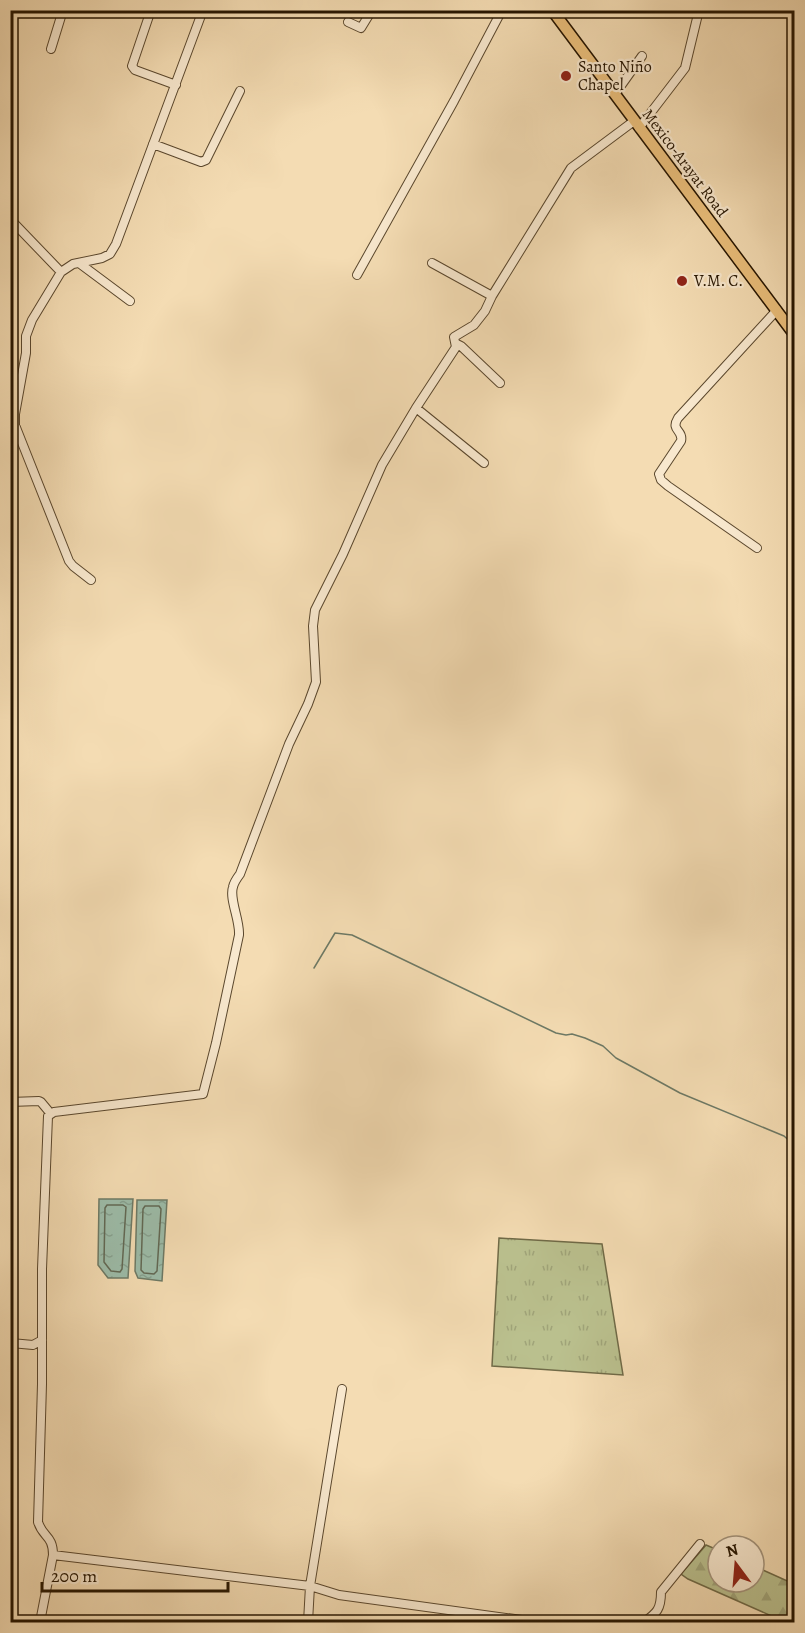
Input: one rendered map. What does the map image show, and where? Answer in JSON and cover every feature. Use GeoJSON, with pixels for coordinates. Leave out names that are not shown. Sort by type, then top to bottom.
{"type":"FeatureCollection","features":[{"type":"Feature","properties":{"kind":"main road","name":"Mexico-Arayat Road"},"geometry":{"type":"LineString","coordinates":[[552,10],[795,334]]}},
{"type":"Feature","properties":{"kind":"street"},"geometry":{"type":"LineString","coordinates":[[51,49],[63,10]]}},
{"type":"Feature","properties":{"kind":"street"},"geometry":{"type":"LineString","coordinates":[[151,10],[132,66],[135,70],[176,85]]}},
{"type":"Feature","properties":{"kind":"street"},"geometry":{"type":"LineString","coordinates":[[91,580],[69,561],[15,425],[26,353],[26,336],[32,320],[62,272],[70,266],[102,258],[113,250],[203,10]]}},
{"type":"Feature","properties":{"kind":"street"},"geometry":{"type":"LineString","coordinates":[[348,22],[361,28],[372,10]]}},
{"type":"Feature","properties":{"kind":"street"},"geometry":{"type":"LineString","coordinates":[[357,275],[502,10]]}},
{"type":"Feature","properties":{"kind":"street"},"geometry":{"type":"LineString","coordinates":[[500,383],[457,344],[454,337],[474,325],[485,311],[571,168],[637,124],[685,68],[699,10]]}},
{"type":"Feature","properties":{"kind":"street"},"geometry":{"type":"LineString","coordinates":[[615,94],[642,56]]}},
{"type":"Feature","properties":{"kind":"street"},"geometry":{"type":"LineString","coordinates":[[153,144],[201,162],[207,160],[240,91]]}},
{"type":"Feature","properties":{"kind":"street"},"geometry":{"type":"LineString","coordinates":[[10,219],[62,272]]}},
{"type":"Feature","properties":{"kind":"street"},"geometry":{"type":"LineString","coordinates":[[79,263],[130,302]]}},
{"type":"Feature","properties":{"kind":"street"},"geometry":{"type":"LineString","coordinates":[[432,263],[492,296]]}},
{"type":"Feature","properties":{"kind":"street"},"geometry":{"type":"LineString","coordinates":[[757,548],[668,486],[661,480],[659,474],[681,441],[680,433],[675,427],[678,418],[777,310]]}},
{"type":"Feature","properties":{"kind":"street"},"geometry":{"type":"LineString","coordinates":[[40,1623],[53,1555],[52,1542],[39,1528],[38,1522],[47,1120],[54,1112],[202,1095],[216,1043],[239,935],[239,924],[232,896],[233,886],[240,874],[289,744],[316,682],[313,626],[315,610],[343,554],[381,465],[457,344]]}},
{"type":"Feature","properties":{"kind":"street"},"geometry":{"type":"LineString","coordinates":[[416,408],[484,463]]}},
{"type":"Feature","properties":{"kind":"street"},"geometry":{"type":"LineString","coordinates":[[10,435],[21,438]]}},
{"type":"Feature","properties":{"kind":"street"},"geometry":{"type":"LineString","coordinates":[[10,1102],[39,1101],[51,1114]]}},
{"type":"Feature","properties":{"kind":"street"},"geometry":{"type":"LineString","coordinates":[[10,1343],[33,1345],[42,1340]]}},
{"type":"Feature","properties":{"kind":"street"},"geometry":{"type":"LineString","coordinates":[[308,1623],[310,1586],[342,1389]]}},
{"type":"Feature","properties":{"kind":"street"},"geometry":{"type":"LineString","coordinates":[[644,1623],[659,1610],[661,1592],[700,1544]]}},
{"type":"Feature","properties":{"kind":"street"},"geometry":{"type":"LineString","coordinates":[[53,1555],[310,1586],[339,1595],[536,1623]]}},
{"type":"Feature","properties":{"kind":"green space"},"geometry":{"type":"Polygon","coordinates":[[[499,1238],[602,1244],[623,1375],[492,1366],[499,1238]]]}},
{"type":"Feature","properties":{"kind":"green space"},"geometry":{"type":"Polygon","coordinates":[[[706,1545],[706,1587],[681,1574],[706,1545]]]}},
{"type":"Feature","properties":{"kind":"green space"},"geometry":{"type":"Polygon","coordinates":[[[766,1571],[794,1584],[794,1622],[785,1622],[722,1594],[766,1594],[766,1571]]]}},
{"type":"Feature","properties":{"kind":"water"},"geometry":{"type":"Polygon","coordinates":[[[99,1199],[133,1199],[128,1278],[108,1278],[98,1265],[99,1199]]]}},
{"type":"Feature","properties":{"kind":"water"},"geometry":{"type":"Polygon","coordinates":[[[137,1200],[167,1200],[162,1281],[138,1278],[135,1271],[137,1200]]]}},
{"type":"Feature","properties":{"kind":"waterway"},"geometry":{"type":"LineString","coordinates":[[314,968],[335,933],[352,935],[556,1033],[572,1034],[603,1046],[616,1058],[680,1093],[784,1136],[794,1145]]}},
{"type":"Feature","properties":{"kind":"place","name":"Santo Niño Chapel"},"geometry":{"type":"Point","coordinates":[566,76]}},
{"type":"Feature","properties":{"kind":"place","name":"V.M. C."},"geometry":{"type":"Point","coordinates":[682,281]}}]}
